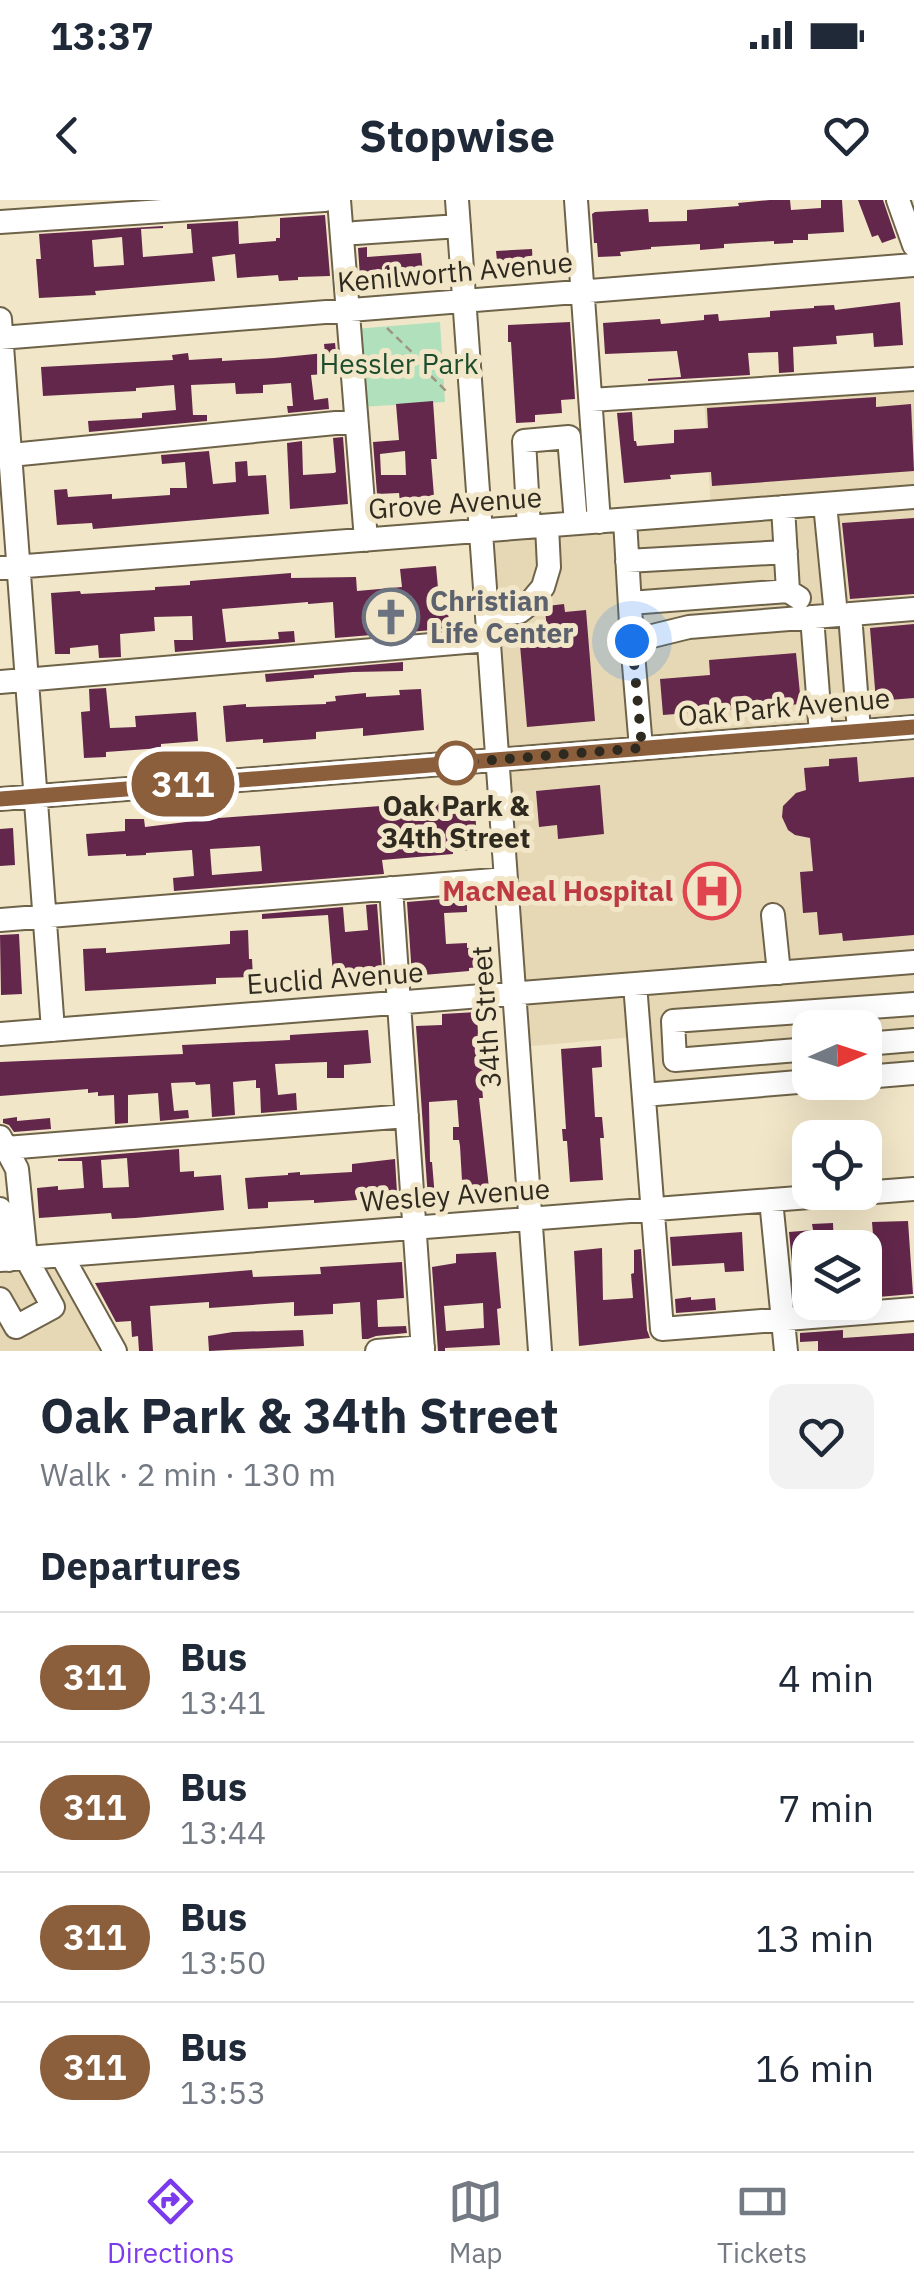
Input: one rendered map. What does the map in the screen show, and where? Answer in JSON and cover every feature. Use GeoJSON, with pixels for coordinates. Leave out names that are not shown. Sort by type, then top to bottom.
{"type":"FeatureCollection","features":[{"type":"Feature","properties":{"kind":"street"},"geometry":{"type":"LineString","coordinates":[[0,222],[324,200]]}},
{"type":"Feature","properties":{"kind":"street"},"geometry":{"type":"LineString","coordinates":[[339,200],[366,540]]}},
{"type":"Feature","properties":{"kind":"street","name":"34th Street"},"geometry":{"type":"LineString","coordinates":[[457,200],[540,1351]]}},
{"type":"Feature","properties":{"kind":"street"},"geometry":{"type":"LineString","coordinates":[[576,200],[591,400],[588,523]]}},
{"type":"Feature","properties":{"kind":"street"},"geometry":{"type":"LineString","coordinates":[[898,200],[914,245]]}},
{"type":"Feature","properties":{"kind":"street"},"geometry":{"type":"LineString","coordinates":[[356,233],[459,226]]}},
{"type":"Feature","properties":{"kind":"street","name":"Kenilworth Avenue"},"geometry":{"type":"LineString","coordinates":[[1,338],[914,266]]}},
{"type":"Feature","properties":{"kind":"street"},"geometry":{"type":"LineString","coordinates":[[0,319],[9,567],[27,680],[53,1030]]}},
{"type":"Feature","properties":{"kind":"street"},"geometry":{"type":"LineString","coordinates":[[591,400],[914,379]]}},
{"type":"Feature","properties":{"kind":"street"},"geometry":{"type":"LineString","coordinates":[[5,455],[356,421]]}},
{"type":"Feature","properties":{"kind":"street"},"geometry":{"type":"LineString","coordinates":[[487,614],[519,612],[528,606],[543,587],[549,566],[524,441],[570,437],[588,523]]}},
{"type":"Feature","properties":{"kind":"street","name":"Grove Avenue"},"geometry":{"type":"LineString","coordinates":[[9,567],[914,497]]}},
{"type":"Feature","properties":{"kind":"street"},"geometry":{"type":"LineString","coordinates":[[825,504],[859,731]]}},
{"type":"Feature","properties":{"kind":"street"},"geometry":{"type":"LineString","coordinates":[[783,507],[788,592]]}},
{"type":"Feature","properties":{"kind":"street"},"geometry":{"type":"LineString","coordinates":[[624,520],[642,748]]}},
{"type":"Feature","properties":{"kind":"street"},"geometry":{"type":"LineString","coordinates":[[627,561],[786,552]]}},
{"type":"Feature","properties":{"kind":"street"},"geometry":{"type":"LineString","coordinates":[[630,603],[788,592],[801,600],[808,617],[822,734]]}},
{"type":"Feature","properties":{"kind":"street"},"geometry":{"type":"LineString","coordinates":[[632,641],[689,627],[914,608]]}},
{"type":"Feature","properties":{"kind":"street"},"geometry":{"type":"LineString","coordinates":[[0,682],[489,640]]}},
{"type":"Feature","properties":{"kind":"street","name":"Oak Park Avenue"},"geometry":{"type":"LineString","coordinates":[[0,799],[914,726]]}},
{"type":"Feature","properties":{"kind":"street"},"geometry":{"type":"LineString","coordinates":[[0,920],[506,879]]}},
{"type":"Feature","properties":{"kind":"street"},"geometry":{"type":"LineString","coordinates":[[378,1351],[423,1349],[391,888]]}},
{"type":"Feature","properties":{"kind":"street"},"geometry":{"type":"LineString","coordinates":[[774,915],[778,973]]}},
{"type":"Feature","properties":{"kind":"street"},"geometry":{"type":"LineString","coordinates":[[914,962],[914,970]]}},
{"type":"Feature","properties":{"kind":"street","name":"Euclid Avenue"},"geometry":{"type":"LineString","coordinates":[[0,1034],[914,962]]}},
{"type":"Feature","properties":{"kind":"street"},"geometry":{"type":"LineString","coordinates":[[634,984],[662,1329],[914,1309]]}},
{"type":"Feature","properties":{"kind":"street"},"geometry":{"type":"LineString","coordinates":[[824,1010],[914,1004]]}},
{"type":"Feature","properties":{"kind":"street"},"geometry":{"type":"LineString","coordinates":[[792,1012],[673,1020],[675,1060],[792,1050]]}},
{"type":"Feature","properties":{"kind":"street"},"geometry":{"type":"LineString","coordinates":[[882,1043],[914,1040]]}},
{"type":"Feature","properties":{"kind":"street"},"geometry":{"type":"LineString","coordinates":[[882,1076],[914,1073]]}},
{"type":"Feature","properties":{"kind":"street"},"geometry":{"type":"LineString","coordinates":[[644,1095],[792,1083]]}},
{"type":"Feature","properties":{"kind":"street"},"geometry":{"type":"LineString","coordinates":[[12,1259],[17,1168],[3,1142],[407,1116]]}},
{"type":"Feature","properties":{"kind":"street","name":"Wesley Avenue"},"geometry":{"type":"LineString","coordinates":[[12,1259],[914,1189]]}},
{"type":"Feature","properties":{"kind":"street"},"geometry":{"type":"LineString","coordinates":[[771,1200],[786,1351]]}},
{"type":"Feature","properties":{"kind":"street"},"geometry":{"type":"LineString","coordinates":[[0,1209],[12,1259],[54,1307],[16,1326],[0,1299]]}},
{"type":"Feature","properties":{"kind":"street"},"geometry":{"type":"LineString","coordinates":[[62,1256],[106,1348]]}},
{"type":"Feature","properties":{"kind":"path"},"geometry":{"type":"LineString","coordinates":[[384,322],[447,392]]}},
{"type":"Feature","properties":{"kind":"shaded area"},"geometry":{"type":"Polygon","coordinates":[[[914,382],[914,494],[711,510],[704,397],[914,382]]]}},
{"type":"Feature","properties":{"kind":"shaded area","name":"MacNeal Hospital"},"geometry":{"type":"Polygon","coordinates":[[[914,500],[914,1070],[882,1073],[882,1010],[792,1010],[792,1079],[649,1091],[645,1036],[521,1047],[484,534],[914,500]]]}},
{"type":"Feature","properties":{"kind":"shaded area"},"geometry":{"type":"Polygon","coordinates":[[[68,1258],[120,1351],[0,1351],[0,1263],[68,1258]]]}},
{"type":"Feature","properties":{"kind":"green space","name":"Hessler Park"},"geometry":{"type":"Polygon","coordinates":[[[440,322],[445,402],[360,407],[354,329],[440,322]]]}},
{"type":"Feature","properties":{"kind":"building"},"geometry":{"type":"Polygon","coordinates":[[[790,200],[791,210],[821,208],[821,200],[842,200],[844,232],[808,234],[808,240],[793,243],[724,244],[724,248],[700,250],[700,244],[651,247],[620,252],[621,256],[598,257],[592,214],[595,212],[648,209],[649,222],[687,221],[687,210],[790,200]]]}},
{"type":"Feature","properties":{"kind":"building"},"geometry":{"type":"Polygon","coordinates":[[[858,200],[883,200],[896,238],[882,243],[878,235],[872,237],[858,200]]]}},
{"type":"Feature","properties":{"kind":"building"},"geometry":{"type":"Polygon","coordinates":[[[325,215],[330,276],[279,281],[278,275],[237,278],[235,254],[212,257],[215,281],[39,298],[39,234],[163,226],[141,229],[143,257],[193,253],[187,224],[238,221],[239,244],[276,241],[280,238],[280,218],[325,215]],[[122,237],[92,240],[94,267],[124,265],[122,237]]]}},
{"type":"Feature","properties":{"kind":"building"},"geometry":{"type":"Polygon","coordinates":[[[367,247],[367,257],[421,253],[423,273],[360,277],[358,248],[367,247]]]}},
{"type":"Feature","properties":{"kind":"building"},"geometry":{"type":"Polygon","coordinates":[[[532,249],[533,268],[498,270],[496,251],[532,249]]]}},
{"type":"Feature","properties":{"kind":"building"},"geometry":{"type":"Polygon","coordinates":[[[900,302],[903,345],[874,347],[873,333],[836,336],[837,344],[793,347],[794,372],[779,373],[778,352],[748,353],[750,375],[648,381],[681,377],[677,351],[605,354],[603,323],[660,319],[661,324],[704,320],[704,315],[718,314],[719,321],[770,317],[770,311],[814,306],[834,305],[835,310],[900,302]]]}},
{"type":"Feature","properties":{"kind":"building"},"geometry":{"type":"Polygon","coordinates":[[[570,322],[575,399],[561,400],[562,413],[535,415],[535,422],[516,423],[508,325],[570,322]]]}},
{"type":"Feature","properties":{"kind":"building"},"geometry":{"type":"Polygon","coordinates":[[[335,343],[338,373],[311,375],[314,400],[328,398],[329,409],[288,413],[287,406],[293,406],[291,383],[263,385],[263,393],[236,394],[235,383],[191,385],[193,415],[207,415],[207,421],[89,432],[88,421],[142,418],[142,413],[176,410],[174,385],[43,396],[41,367],[173,360],[172,355],[188,353],[189,360],[274,358],[325,353],[324,344],[335,343]]]}},
{"type":"Feature","properties":{"kind":"building"},"geometry":{"type":"Polygon","coordinates":[[[876,397],[876,407],[911,404],[914,471],[712,486],[711,472],[624,483],[617,413],[632,412],[637,446],[674,443],[674,430],[708,428],[707,408],[876,397]]]}},
{"type":"Feature","properties":{"kind":"building"},"geometry":{"type":"Polygon","coordinates":[[[433,401],[437,459],[431,459],[434,496],[418,497],[419,501],[400,502],[399,493],[377,494],[373,442],[399,440],[396,404],[433,401]],[[405,451],[380,454],[381,475],[406,475],[405,451]]]}},
{"type":"Feature","properties":{"kind":"building"},"geometry":{"type":"Polygon","coordinates":[[[343,437],[348,504],[290,509],[287,443],[302,441],[303,475],[334,473],[333,438],[343,437]]]}},
{"type":"Feature","properties":{"kind":"building"},"geometry":{"type":"Polygon","coordinates":[[[209,451],[213,484],[236,482],[235,462],[247,461],[248,476],[266,475],[269,514],[93,529],[92,523],[57,525],[54,490],[67,489],[68,497],[112,494],[112,499],[170,495],[170,488],[187,488],[185,462],[162,464],[161,455],[209,451]]]}},
{"type":"Feature","properties":{"kind":"building"},"geometry":{"type":"Polygon","coordinates":[[[914,518],[914,594],[850,599],[842,523],[914,518]]]}},
{"type":"Feature","properties":{"kind":"building"},"geometry":{"type":"Polygon","coordinates":[[[436,566],[438,588],[444,588],[445,607],[448,606],[449,627],[445,629],[335,638],[333,602],[308,602],[222,609],[226,642],[279,639],[278,632],[294,631],[295,642],[175,652],[174,640],[193,640],[192,616],[154,617],[155,631],[120,634],[121,657],[99,658],[98,645],[70,648],[70,654],[55,654],[51,593],[155,590],[190,585],[190,581],[291,573],[291,578],[356,577],[357,591],[402,587],[400,569],[436,566]]]}},
{"type":"Feature","properties":{"kind":"building"},"geometry":{"type":"Polygon","coordinates":[[[564,604],[565,612],[586,610],[595,721],[527,727],[520,645],[548,642],[545,608],[564,604]]]}},
{"type":"Feature","properties":{"kind":"building"},"geometry":{"type":"Polygon","coordinates":[[[914,624],[914,698],[876,701],[870,628],[914,624]]]}},
{"type":"Feature","properties":{"kind":"building"},"geometry":{"type":"Polygon","coordinates":[[[796,653],[801,704],[663,715],[660,679],[710,675],[709,660],[796,653]]]}},
{"type":"Feature","properties":{"kind":"building"},"geometry":{"type":"Polygon","coordinates":[[[403,662],[403,671],[314,675],[266,682],[265,674],[403,662]]]}},
{"type":"Feature","properties":{"kind":"building"},"geometry":{"type":"Polygon","coordinates":[[[106,688],[110,728],[136,727],[135,716],[196,712],[198,741],[84,758],[81,712],[90,711],[89,689],[106,688]]]}},
{"type":"Feature","properties":{"kind":"building"},"geometry":{"type":"Polygon","coordinates":[[[421,689],[424,730],[363,736],[363,728],[316,732],[316,739],[226,742],[223,706],[326,704],[336,701],[335,696],[400,695],[399,690],[421,689]]]}},
{"type":"Feature","properties":{"kind":"building"},"geometry":{"type":"Polygon","coordinates":[[[857,757],[859,782],[914,777],[914,935],[843,941],[842,933],[819,935],[817,912],[803,913],[800,872],[813,871],[810,838],[788,830],[782,817],[783,806],[796,793],[806,790],[804,768],[829,766],[829,759],[857,757]]]}},
{"type":"Feature","properties":{"kind":"building"},"geometry":{"type":"Polygon","coordinates":[[[600,785],[604,834],[558,839],[557,825],[539,827],[536,791],[600,785]]]}},
{"type":"Feature","properties":{"kind":"building"},"geometry":{"type":"Polygon","coordinates":[[[474,799],[478,850],[382,860],[384,874],[174,891],[173,878],[194,876],[192,850],[88,856],[86,834],[125,831],[125,819],[144,819],[145,827],[474,799]],[[260,846],[210,849],[212,875],[262,871],[260,846]]]}},
{"type":"Feature","properties":{"kind":"building"},"geometry":{"type":"Polygon","coordinates":[[[13,828],[15,865],[0,866],[0,829],[13,828]]]}},
{"type":"Feature","properties":{"kind":"building"},"geometry":{"type":"Polygon","coordinates":[[[467,897],[467,912],[444,913],[446,944],[479,947],[480,967],[412,976],[407,902],[467,897]]]}},
{"type":"Feature","properties":{"kind":"building"},"geometry":{"type":"Polygon","coordinates":[[[377,904],[382,969],[333,974],[328,915],[262,919],[262,914],[343,907],[345,932],[368,930],[366,905],[377,904]]]}},
{"type":"Feature","properties":{"kind":"building"},"geometry":{"type":"Polygon","coordinates":[[[248,930],[253,977],[216,978],[216,984],[85,991],[83,949],[106,948],[106,953],[230,944],[230,931],[248,930]]]}},
{"type":"Feature","properties":{"kind":"building"},"geometry":{"type":"Polygon","coordinates":[[[19,934],[22,994],[1,995],[0,935],[19,934]]]}},
{"type":"Feature","properties":{"kind":"building"},"geometry":{"type":"Polygon","coordinates":[[[477,1012],[484,1074],[483,1098],[479,1098],[490,1197],[463,1198],[459,1140],[453,1140],[453,1127],[459,1127],[457,1100],[429,1102],[435,1198],[428,1199],[416,1026],[442,1025],[442,1014],[477,1012]]]}},
{"type":"Feature","properties":{"kind":"building"},"geometry":{"type":"Polygon","coordinates":[[[368,1030],[371,1063],[344,1065],[344,1078],[327,1078],[327,1062],[275,1064],[278,1095],[296,1093],[297,1110],[261,1113],[256,1080],[233,1082],[235,1115],[212,1117],[210,1084],[171,1083],[174,1111],[188,1110],[189,1118],[160,1121],[158,1093],[128,1095],[128,1123],[115,1124],[114,1095],[98,1096],[98,1092],[88,1093],[88,1089],[0,1096],[0,1062],[183,1054],[182,1045],[290,1040],[290,1035],[368,1030]]]}},
{"type":"Feature","properties":{"kind":"building"},"geometry":{"type":"Polygon","coordinates":[[[601,1046],[602,1067],[592,1068],[595,1117],[602,1117],[603,1180],[570,1182],[567,1141],[563,1141],[562,1129],[566,1129],[561,1049],[601,1046]]]}},
{"type":"Feature","properties":{"kind":"building"},"geometry":{"type":"Polygon","coordinates":[[[17,1117],[17,1121],[50,1118],[51,1129],[14,1132],[3,1123],[3,1119],[17,1117]]]}},
{"type":"Feature","properties":{"kind":"building"},"geometry":{"type":"Polygon","coordinates":[[[179,1149],[180,1172],[194,1171],[194,1177],[221,1175],[224,1210],[112,1219],[111,1213],[39,1218],[37,1188],[84,1188],[82,1161],[58,1159],[179,1149]],[[127,1158],[101,1160],[103,1188],[129,1187],[127,1158]]]}},
{"type":"Feature","properties":{"kind":"building"},"geometry":{"type":"Polygon","coordinates":[[[395,1159],[397,1193],[314,1203],[268,1202],[268,1208],[248,1209],[245,1178],[352,1172],[352,1164],[395,1159]]]}},
{"type":"Feature","properties":{"kind":"building"},"geometry":{"type":"Polygon","coordinates":[[[908,1221],[913,1294],[882,1297],[882,1230],[873,1230],[872,1222],[908,1221]]]}},
{"type":"Feature","properties":{"kind":"building"},"geometry":{"type":"Polygon","coordinates":[[[833,1223],[833,1230],[813,1230],[812,1224],[833,1223]]]}},
{"type":"Feature","properties":{"kind":"building"},"geometry":{"type":"Polygon","coordinates":[[[742,1232],[744,1271],[725,1272],[724,1263],[672,1266],[670,1237],[742,1232]]]}},
{"type":"Feature","properties":{"kind":"building"},"geometry":{"type":"Polygon","coordinates":[[[602,1248],[603,1300],[633,1298],[634,1250],[641,1249],[650,1338],[579,1346],[574,1251],[602,1248]]]}},
{"type":"Feature","properties":{"kind":"building"},"geometry":{"type":"Polygon","coordinates":[[[496,1252],[500,1345],[438,1351],[432,1267],[456,1263],[456,1254],[496,1252]],[[483,1303],[444,1306],[446,1331],[484,1328],[483,1303]]]}},
{"type":"Feature","properties":{"kind":"building"},"geometry":{"type":"Polygon","coordinates":[[[402,1262],[404,1298],[377,1300],[378,1327],[406,1326],[407,1333],[368,1339],[362,1339],[360,1302],[333,1304],[333,1314],[294,1316],[294,1302],[209,1308],[209,1302],[150,1306],[153,1351],[139,1351],[138,1336],[132,1337],[131,1321],[116,1322],[95,1283],[252,1270],[253,1277],[321,1274],[320,1267],[402,1262]]]}},
{"type":"Feature","properties":{"kind":"building"},"geometry":{"type":"Polygon","coordinates":[[[715,1298],[716,1310],[676,1313],[675,1299],[715,1298]]]}},
{"type":"Feature","properties":{"kind":"building"},"geometry":{"type":"Polygon","coordinates":[[[303,1330],[304,1346],[209,1351],[208,1336],[303,1330]]]}},
{"type":"Feature","properties":{"kind":"building"},"geometry":{"type":"Polygon","coordinates":[[[843,1330],[843,1338],[914,1333],[914,1351],[818,1351],[818,1341],[800,1342],[800,1333],[843,1330]]]}},
{"type":"Feature","properties":{"kind":"bus line","name":"311"},"geometry":{"type":"LineString","coordinates":[[0,799],[914,727]]}},
{"type":"Feature","properties":{"kind":"place","name":"Christian Life Center"},"geometry":{"type":"Point","coordinates":[391,617]}},
{"type":"Feature","properties":{"kind":"place","name":"Oak Park & 34th Street"},"geometry":{"type":"Point","coordinates":[456,763]}},
{"type":"Feature","properties":{"kind":"place","name":"MacNeal Hospital"},"geometry":{"type":"Point","coordinates":[712,891]}},
{"type":"Feature","properties":{"kind":"route"},"geometry":{"type":"LineString","coordinates":[[456,763],[642,748],[632,641]]}}]}
